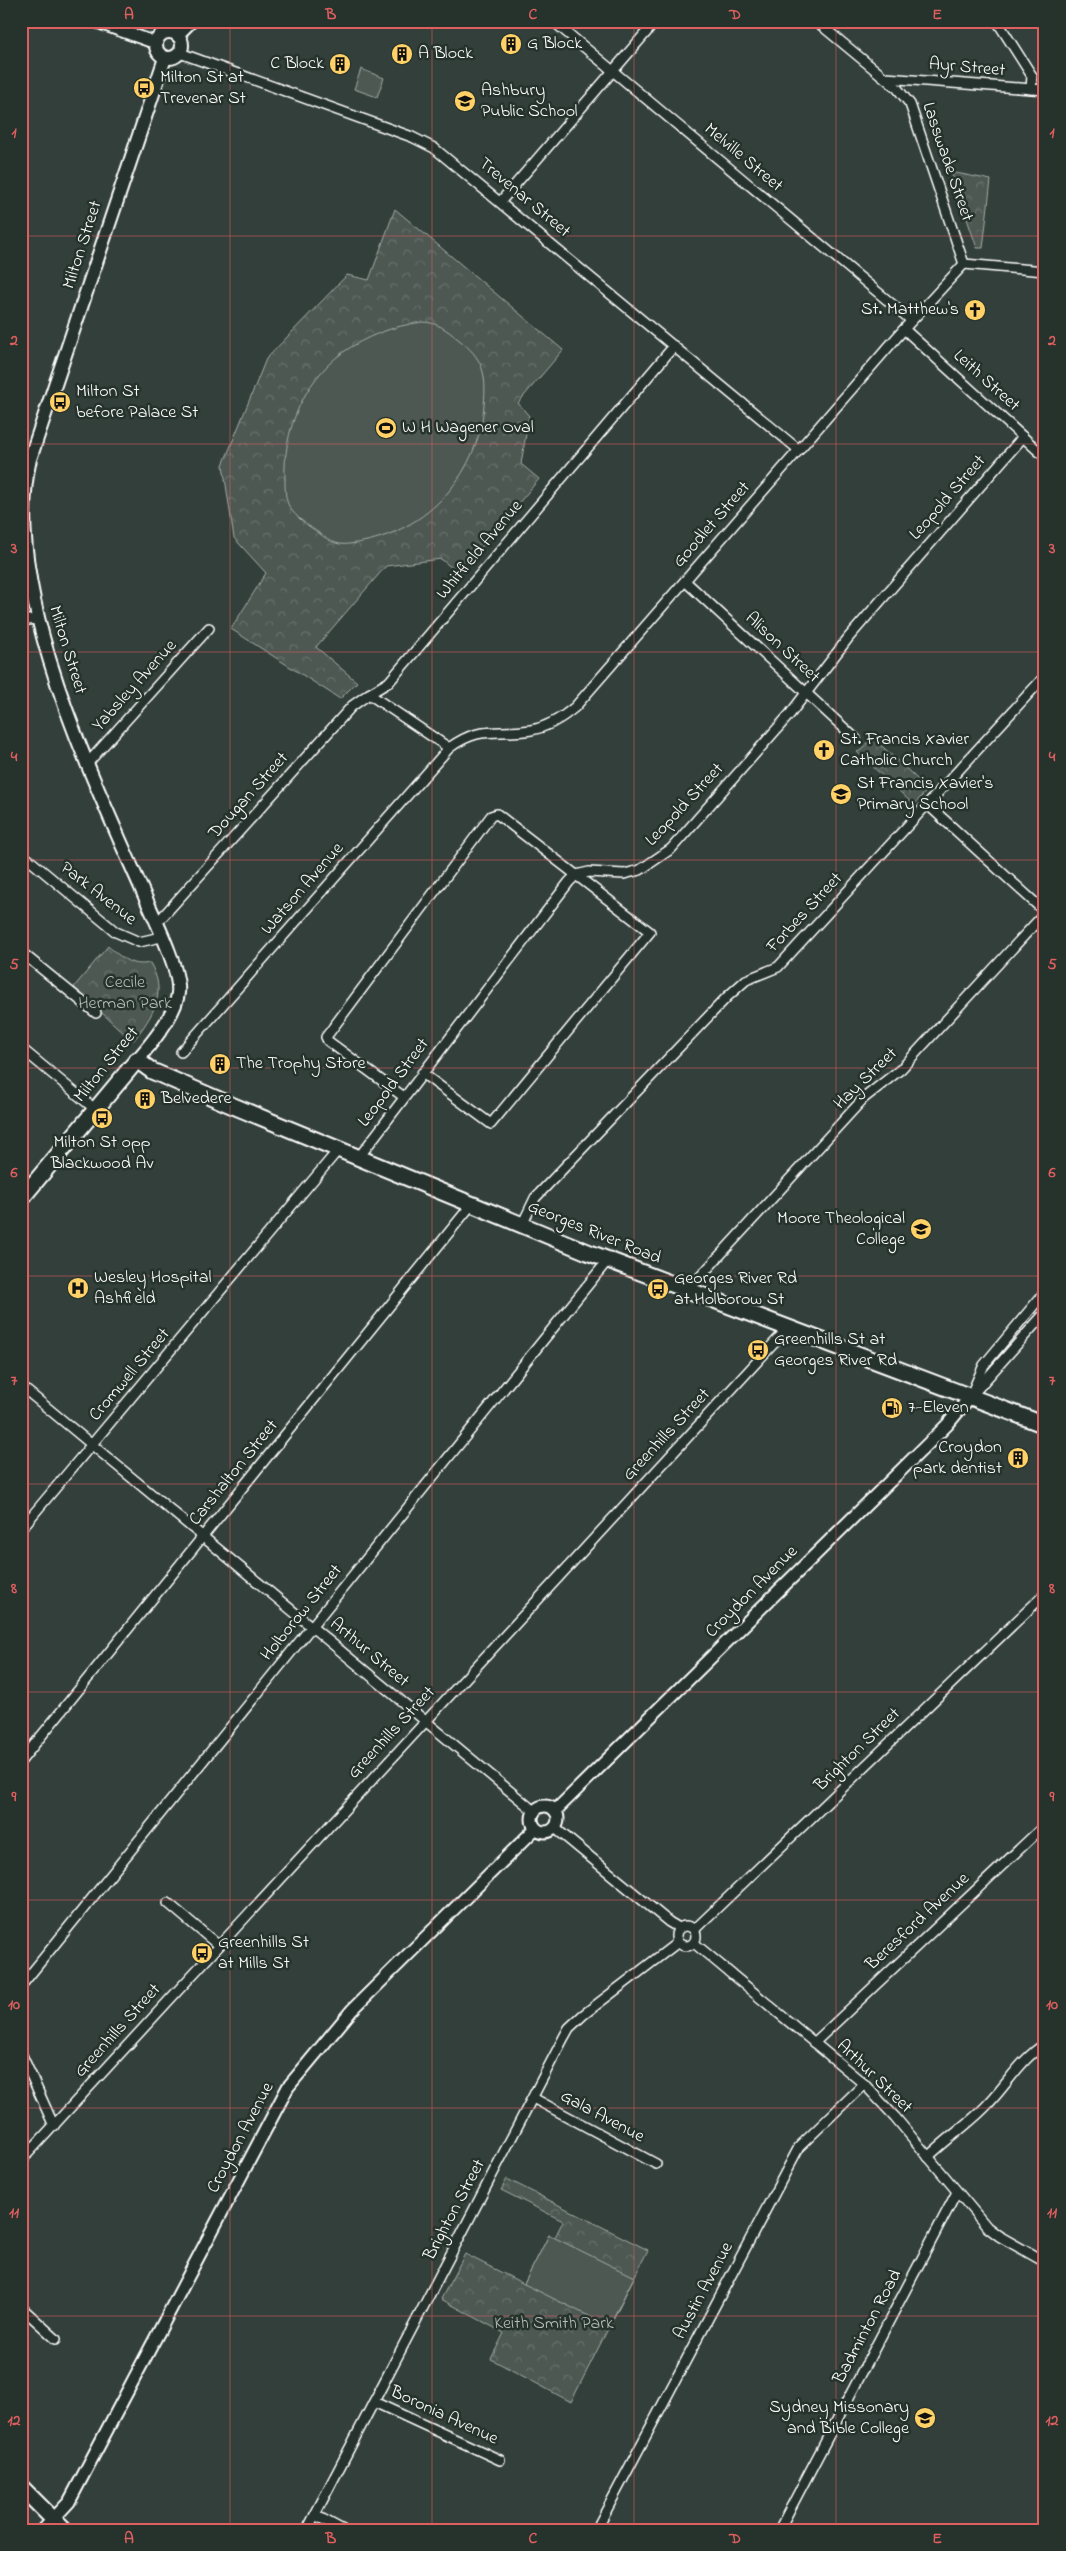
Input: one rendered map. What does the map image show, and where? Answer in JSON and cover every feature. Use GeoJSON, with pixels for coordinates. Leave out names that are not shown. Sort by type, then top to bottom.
{"type":"FeatureCollection","features":[{"type":"Feature","properties":{"kind":"main road"},"geometry":{"type":"LineString","coordinates":[[177,35],[191,21]]}},
{"type":"Feature","properties":{"kind":"main road"},"geometry":{"type":"LineString","coordinates":[[164,33],[177,35],[182,41],[180,53],[174,58],[165,58],[159,54],[156,43],[164,33]]}},
{"type":"Feature","properties":{"kind":"main road","name":"Milton Street"},"geometry":{"type":"LineString","coordinates":[[21,1199],[138,1060],[167,1019],[178,992],[176,976],[162,937],[86,766],[36,619],[24,535],[24,481],[165,58]]}},
{"type":"Feature","properties":{"kind":"main road","name":"Georges River Road"},"geometry":{"type":"LineString","coordinates":[[138,1060],[152,1071],[608,1260],[1045,1425]]}},
{"type":"Feature","properties":{"kind":"main road"},"geometry":{"type":"LineString","coordinates":[[21,2487],[54,2527]]}},
{"type":"Feature","properties":{"kind":"street"},"geometry":{"type":"LineString","coordinates":[[94,21],[156,43]]}},
{"type":"Feature","properties":{"kind":"street","name":"Melville Street"},"geometry":{"type":"LineString","coordinates":[[553,21],[911,320]]}},
{"type":"Feature","properties":{"kind":"street"},"geometry":{"type":"LineString","coordinates":[[501,201],[656,21]]}},
{"type":"Feature","properties":{"kind":"street","name":"Lasswade Street"},"geometry":{"type":"LineString","coordinates":[[816,21],[886,78],[905,96],[914,112],[964,264]]}},
{"type":"Feature","properties":{"kind":"street"},"geometry":{"type":"LineString","coordinates":[[997,21],[1032,76],[1032,89]]}},
{"type":"Feature","properties":{"kind":"street","name":"Trevenar Street"},"geometry":{"type":"LineString","coordinates":[[180,53],[423,142],[445,155],[798,450]]}},
{"type":"Feature","properties":{"kind":"street","name":"Ayr Street"},"geometry":{"type":"LineString","coordinates":[[886,78],[1045,90]]}},
{"type":"Feature","properties":{"kind":"street"},"geometry":{"type":"LineString","coordinates":[[964,264],[1045,271]]}},
{"type":"Feature","properties":{"kind":"street","name":"Goodlet Street"},"geometry":{"type":"LineString","coordinates":[[449,748],[472,734],[496,730],[532,730],[565,716],[575,707],[911,320],[964,264]]}},
{"type":"Feature","properties":{"kind":"street","name":"Leith Street"},"geometry":{"type":"LineString","coordinates":[[904,328],[1045,457]]}},
{"type":"Feature","properties":{"kind":"street","name":"Whitfield Avenue"},"geometry":{"type":"LineString","coordinates":[[369,694],[388,682],[674,346]]}},
{"type":"Feature","properties":{"kind":"street","name":"Leopold Street"},"geometry":{"type":"LineString","coordinates":[[359,1157],[549,905],[576,875],[589,872],[624,874],[640,870],[671,849],[806,694],[849,637],[1023,437]]}},
{"type":"Feature","properties":{"kind":"street","name":"Alison Street"},"geometry":{"type":"LineString","coordinates":[[685,581],[856,739]]}},
{"type":"Feature","properties":{"kind":"street"},"geometry":{"type":"LineString","coordinates":[[21,621],[36,619]]}},
{"type":"Feature","properties":{"kind":"street","name":"Yabsley Avenue"},"geometry":{"type":"LineString","coordinates":[[86,766],[209,628]]}},
{"type":"Feature","properties":{"kind":"street","name":"Forbes Street"},"geometry":{"type":"LineString","coordinates":[[522,1225],[536,1198],[705,1018],[746,980],[778,968],[1045,676]]}},
{"type":"Feature","properties":{"kind":"street"},"geometry":{"type":"LineString","coordinates":[[369,694],[449,748]]}},
{"type":"Feature","properties":{"kind":"street","name":"Dougan Street"},"geometry":{"type":"LineString","coordinates":[[156,924],[352,706],[369,694]]}},
{"type":"Feature","properties":{"kind":"street","name":"Watson Avenue"},"geometry":{"type":"LineString","coordinates":[[181,1052],[449,748]]}},
{"type":"Feature","properties":{"kind":"street"},"geometry":{"type":"LineString","coordinates":[[927,804],[1045,913]]}},
{"type":"Feature","properties":{"kind":"street"},"geometry":{"type":"LineString","coordinates":[[404,1097],[328,1042],[326,1037],[491,816],[497,814],[650,932],[492,1124],[422,1073]]}},
{"type":"Feature","properties":{"kind":"street","name":"Park Avenue"},"geometry":{"type":"LineString","coordinates":[[21,853],[116,932],[139,942],[162,937]]}},
{"type":"Feature","properties":{"kind":"street","name":"Hay Street"},"geometry":{"type":"LineString","coordinates":[[688,1290],[864,1098],[901,1069],[1045,913]]}},
{"type":"Feature","properties":{"kind":"street"},"geometry":{"type":"LineString","coordinates":[[21,952],[96,1013]]}},
{"type":"Feature","properties":{"kind":"street"},"geometry":{"type":"LineString","coordinates":[[21,1048],[96,1110]]}},
{"type":"Feature","properties":{"kind":"street","name":"Cromwell Street"},"geometry":{"type":"LineString","coordinates":[[21,1529],[338,1149]]}},
{"type":"Feature","properties":{"kind":"street","name":"Carshalton Street"},"geometry":{"type":"LineString","coordinates":[[21,1761],[472,1204]]}},
{"type":"Feature","properties":{"kind":"street","name":"Holborow Street"},"geometry":{"type":"LineString","coordinates":[[21,1986],[608,1260]]}},
{"type":"Feature","properties":{"kind":"street","name":"Croydon Avenue"},"geometry":{"type":"LineString","coordinates":[[970,1397],[984,1365],[1045,1292]]}},
{"type":"Feature","properties":{"kind":"street","name":"Croydon Avenue"},"geometry":{"type":"LineString","coordinates":[[555,1811],[947,1425],[1045,1313]]}},
{"type":"Feature","properties":{"kind":"street","name":"Greenhills Street"},"geometry":{"type":"LineString","coordinates":[[21,2161],[788,1328]]}},
{"type":"Feature","properties":{"kind":"street","name":"Arthur Street"},"geometry":{"type":"LineString","coordinates":[[21,1386],[534,1811]]}},
{"type":"Feature","properties":{"kind":"street","name":"Brighton Street"},"geometry":{"type":"LineString","coordinates":[[694,1930],[1045,1594]]}},
{"type":"Feature","properties":{"kind":"street"},"geometry":{"type":"LineString","coordinates":[[547,1806],[555,1811],[558,1821],[555,1828],[548,1832],[536,1829],[531,1818],[534,1811],[547,1806]]}},
{"type":"Feature","properties":{"kind":"street","name":"Beresford Avenue"},"geometry":{"type":"LineString","coordinates":[[814,2043],[1045,1825]]}},
{"type":"Feature","properties":{"kind":"street"},"geometry":{"type":"LineString","coordinates":[[555,1828],[669,1922],[679,1928],[689,1926],[694,1930],[696,1936],[694,1942],[686,1946],[677,1942],[675,1936],[679,1928]]}},
{"type":"Feature","properties":{"kind":"street","name":"Croydon Avenue"},"geometry":{"type":"LineString","coordinates":[[54,2527],[108,2431],[288,2087],[352,2010],[536,1829]]}},
{"type":"Feature","properties":{"kind":"street"},"geometry":{"type":"LineString","coordinates":[[168,1903],[218,1945]]}},
{"type":"Feature","properties":{"kind":"street","name":"Brighton Street"},"geometry":{"type":"LineString","coordinates":[[307,2530],[569,2028],[677,1942]]}},
{"type":"Feature","properties":{"kind":"street","name":"Arthur Street"},"geometry":{"type":"LineString","coordinates":[[694,1942],[864,2084],[987,2227],[999,2236],[1045,2262]]}},
{"type":"Feature","properties":{"kind":"street"},"geometry":{"type":"LineString","coordinates":[[928,2157],[962,2125],[980,2113],[1021,2064],[1045,2044]]}},
{"type":"Feature","properties":{"kind":"street"},"geometry":{"type":"LineString","coordinates":[[21,2053],[54,2126]]}},
{"type":"Feature","properties":{"kind":"street","name":"Austin Avenue"},"geometry":{"type":"LineString","coordinates":[[596,2530],[799,2147],[864,2084]]}},
{"type":"Feature","properties":{"kind":"street","name":"Gala Avenue"},"geometry":{"type":"LineString","coordinates":[[533,2098],[656,2164]]}},
{"type":"Feature","properties":{"kind":"street","name":"Badminton Road"},"geometry":{"type":"LineString","coordinates":[[779,2530],[958,2192]]}},
{"type":"Feature","properties":{"kind":"street"},"geometry":{"type":"LineString","coordinates":[[21,2307],[56,2339]]}},
{"type":"Feature","properties":{"kind":"street","name":"Boronia Avenue"},"geometry":{"type":"LineString","coordinates":[[374,2402],[500,2460]]}},
{"type":"Feature","properties":{"kind":"street"},"geometry":{"type":"LineString","coordinates":[[315,2515],[343,2530]]}},
{"type":"Feature","properties":{"kind":"green space"},"geometry":{"type":"Polygon","coordinates":[[[361,69],[384,78],[377,97],[354,89],[361,69]]]}},
{"type":"Feature","properties":{"kind":"green space"},"geometry":{"type":"Polygon","coordinates":[[[956,173],[991,180],[983,248],[977,248],[952,175],[956,173]]]}},
{"type":"Feature","properties":{"kind":"green space"},"geometry":{"type":"Polygon","coordinates":[[[395,209],[563,350],[518,403],[529,416],[521,464],[539,479],[459,574],[441,559],[386,566],[316,647],[357,682],[340,699],[231,629],[266,573],[234,538],[223,465],[266,359],[347,275],[369,280],[395,209]]]}},
{"type":"Feature","properties":{"kind":"green space","name":"W H Wagener Oval"},"geometry":{"type":"Polygon","coordinates":[[[422,322],[437,325],[450,333],[473,353],[482,367],[485,384],[484,405],[480,432],[471,456],[458,479],[442,499],[423,516],[400,529],[376,539],[349,544],[335,543],[302,521],[292,511],[287,501],[285,461],[292,426],[298,409],[316,378],[342,353],[380,333],[422,322]]]}},
{"type":"Feature","properties":{"kind":"green space"},"geometry":{"type":"Polygon","coordinates":[[[870,735],[928,789],[914,805],[857,752],[866,745],[870,735]]]}},
{"type":"Feature","properties":{"kind":"green space","name":"Cecile Herman Park"},"geometry":{"type":"Polygon","coordinates":[[[108,946],[122,958],[132,963],[150,963],[158,984],[158,994],[152,1013],[134,1040],[129,1038],[74,987],[108,946]]]}},
{"type":"Feature","properties":{"kind":"green space","name":"Keith Smith Park"},"geometry":{"type":"Polygon","coordinates":[[[507,2179],[648,2250],[571,2402],[491,2359],[504,2333],[441,2299],[465,2254],[524,2284],[549,2235],[555,2237],[563,2221],[501,2190],[507,2179]]]}},
{"type":"Feature","properties":{"kind":"green space"},"geometry":{"type":"Polygon","coordinates":[[[549,2235],[634,2277],[609,2326],[524,2284],[549,2235]]]}},
{"type":"Feature","properties":{"kind":"place","name":"G Block"},"geometry":{"type":"Point","coordinates":[511,44]}},
{"type":"Feature","properties":{"kind":"place","name":"A Block"},"geometry":{"type":"Point","coordinates":[402,54]}},
{"type":"Feature","properties":{"kind":"place","name":"C Block"},"geometry":{"type":"Point","coordinates":[340,64]}},
{"type":"Feature","properties":{"kind":"place","name":"Milton St at Trevenar St"},"geometry":{"type":"Point","coordinates":[144,88]}},
{"type":"Feature","properties":{"kind":"place","name":"Ashbury Public School"},"geometry":{"type":"Point","coordinates":[465,101]}},
{"type":"Feature","properties":{"kind":"place","name":"St. Matthew's"},"geometry":{"type":"Point","coordinates":[975,310]}},
{"type":"Feature","properties":{"kind":"place","name":"Milton St before Palace St"},"geometry":{"type":"Point","coordinates":[60,402]}},
{"type":"Feature","properties":{"kind":"place","name":"W H Wagener Oval"},"geometry":{"type":"Point","coordinates":[386,428]}},
{"type":"Feature","properties":{"kind":"place","name":"St. Francis Xavier Catholic Church"},"geometry":{"type":"Point","coordinates":[824,750]}},
{"type":"Feature","properties":{"kind":"place","name":"St Francis Xavier's Primary School"},"geometry":{"type":"Point","coordinates":[841,794]}},
{"type":"Feature","properties":{"kind":"place","name":"The Trophy Store"},"geometry":{"type":"Point","coordinates":[220,1064]}},
{"type":"Feature","properties":{"kind":"place","name":"Belvedere"},"geometry":{"type":"Point","coordinates":[145,1099]}},
{"type":"Feature","properties":{"kind":"place","name":"Milton St opp Blackwood Av"},"geometry":{"type":"Point","coordinates":[102,1118]}},
{"type":"Feature","properties":{"kind":"place","name":"Moore Theological College"},"geometry":{"type":"Point","coordinates":[921,1229]}},
{"type":"Feature","properties":{"kind":"place","name":"Wesley Hospital Ashfield"},"geometry":{"type":"Point","coordinates":[78,1288]}},
{"type":"Feature","properties":{"kind":"place","name":"Georges River Rd at Holborow St"},"geometry":{"type":"Point","coordinates":[658,1289]}},
{"type":"Feature","properties":{"kind":"place","name":"Greenhills St at Georges River Rd"},"geometry":{"type":"Point","coordinates":[758,1350]}},
{"type":"Feature","properties":{"kind":"place","name":"7-Eleven"},"geometry":{"type":"Point","coordinates":[892,1408]}},
{"type":"Feature","properties":{"kind":"place","name":"Croydon park dentist"},"geometry":{"type":"Point","coordinates":[1018,1458]}},
{"type":"Feature","properties":{"kind":"place","name":"Greenhills St at Mills St"},"geometry":{"type":"Point","coordinates":[202,1953]}},
{"type":"Feature","properties":{"kind":"place","name":"Sydney Missonary and Bible College"},"geometry":{"type":"Point","coordinates":[925,2418]}}]}
